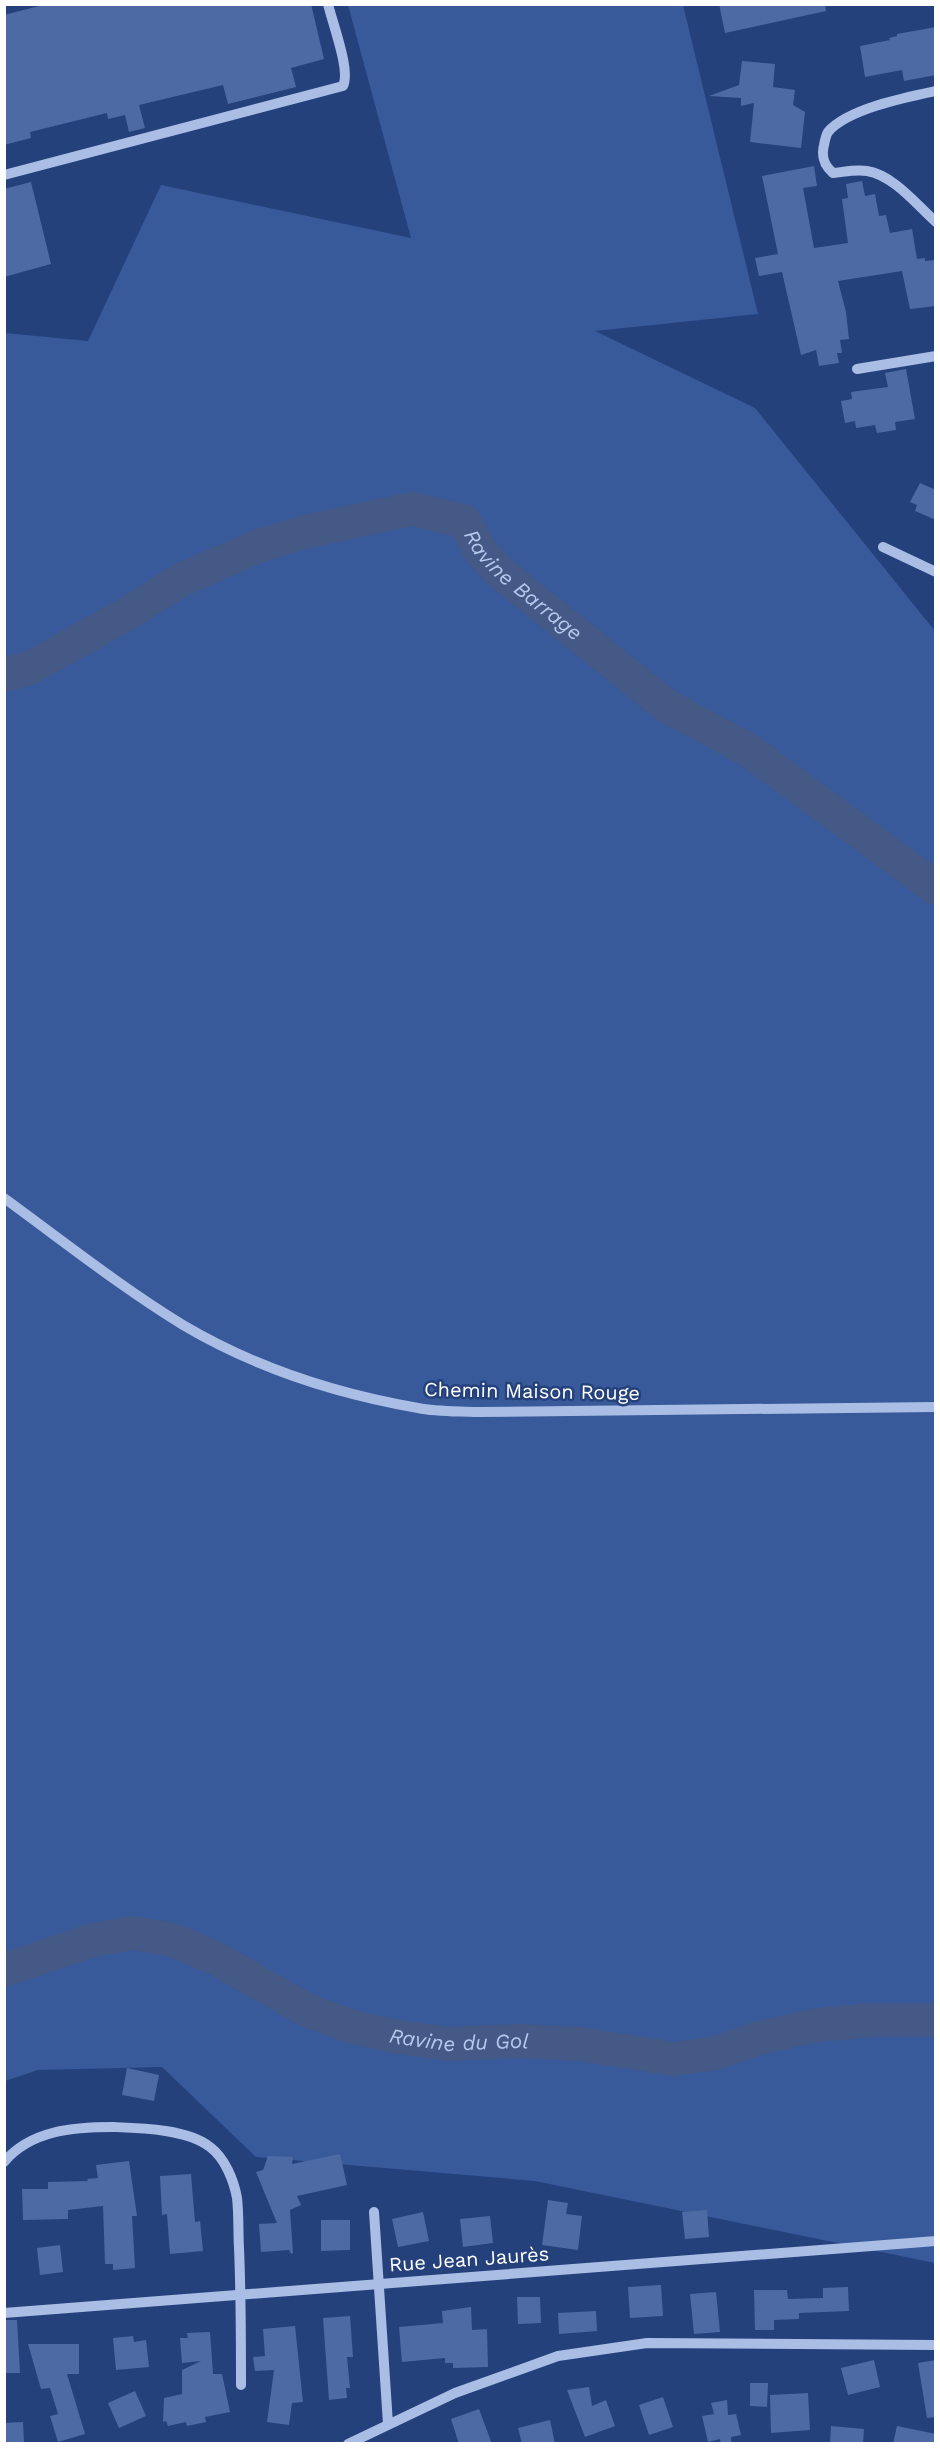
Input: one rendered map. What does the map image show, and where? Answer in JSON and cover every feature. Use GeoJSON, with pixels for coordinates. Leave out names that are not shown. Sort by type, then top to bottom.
{"type":"FeatureCollection","features":[{"type":"Feature","properties":{"kind":"street"},"geometry":{"type":"LineString","coordinates":[[4,175],[343,86],[345,69],[328,4]]}},
{"type":"Feature","properties":{"kind":"street"},"geometry":{"type":"LineString","coordinates":[[936,91],[892,100],[842,121],[827,133],[822,153],[826,167],[833,173],[865,171],[889,180],[936,222]]}},
{"type":"Feature","properties":{"kind":"street"},"geometry":{"type":"LineString","coordinates":[[857,369],[936,357]]}},
{"type":"Feature","properties":{"kind":"street"},"geometry":{"type":"LineString","coordinates":[[883,547],[936,572]]}},
{"type":"Feature","properties":{"kind":"street","name":"Chemin Maison Rouge"},"geometry":{"type":"LineString","coordinates":[[4,1198],[127,1288],[184,1325],[247,1358],[359,1396],[420,1409],[477,1412],[936,1407]]}},
{"type":"Feature","properties":{"kind":"street"},"geometry":{"type":"LineString","coordinates":[[4,2162],[33,2139],[57,2131],[100,2127],[146,2128],[181,2134],[209,2146],[230,2174],[237,2198],[242,2295],[241,2385]]}},
{"type":"Feature","properties":{"kind":"street"},"geometry":{"type":"LineString","coordinates":[[374,2212],[388,2424]]}},
{"type":"Feature","properties":{"kind":"street","name":"Rue Jean Jaurès"},"geometry":{"type":"LineString","coordinates":[[4,2313],[936,2241]]}},
{"type":"Feature","properties":{"kind":"street"},"geometry":{"type":"LineString","coordinates":[[348,2444],[455,2393],[558,2356],[601,2348],[647,2343],[936,2345]]}},
{"type":"Feature","properties":{"kind":"shaded area"},"geometry":{"type":"Polygon","coordinates":[[[348,5],[683,5],[758,314],[595,331],[755,408],[935,631],[935,2263],[535,2181],[256,2157],[162,2067],[38,2070],[5,2081],[5,333],[88,341],[161,185],[411,238],[348,5]]]}},
{"type":"Feature","properties":{"kind":"building"},"geometry":{"type":"Polygon","coordinates":[[[47,4],[311,4],[324,59],[291,68],[296,87],[228,104],[223,85],[139,105],[145,128],[129,132],[125,115],[108,119],[107,113],[30,132],[31,138],[4,145],[4,15],[47,4]]]}},
{"type":"Feature","properties":{"kind":"building"},"geometry":{"type":"Polygon","coordinates":[[[719,4],[825,4],[826,11],[725,33],[719,4]]]}},
{"type":"Feature","properties":{"kind":"building"},"geometry":{"type":"Polygon","coordinates":[[[936,27],[936,75],[904,81],[902,70],[865,77],[860,46],[890,40],[889,38],[897,34],[936,27]]]}},
{"type":"Feature","properties":{"kind":"building"},"geometry":{"type":"Polygon","coordinates":[[[742,61],[775,64],[773,87],[795,90],[793,105],[805,112],[801,148],[750,142],[754,103],[741,106],[741,98],[709,96],[739,85],[742,61]]]}},
{"type":"Feature","properties":{"kind":"building"},"geometry":{"type":"Polygon","coordinates":[[[814,166],[817,186],[803,188],[814,248],[848,243],[842,199],[848,198],[846,184],[862,181],[865,196],[875,194],[879,216],[886,215],[890,233],[912,229],[917,259],[936,260],[936,306],[910,309],[902,271],[838,281],[846,312],[849,339],[840,340],[842,353],[837,353],[839,363],[819,366],[816,350],[801,355],[782,272],[759,276],[755,258],[778,254],[762,176],[814,166]]]}},
{"type":"Feature","properties":{"kind":"building"},"geometry":{"type":"Polygon","coordinates":[[[31,182],[51,264],[4,277],[4,189],[31,182]]]}},
{"type":"Feature","properties":{"kind":"building"},"geometry":{"type":"Polygon","coordinates":[[[906,369],[915,419],[895,422],[896,430],[877,433],[875,425],[856,428],[855,421],[845,423],[841,401],[852,399],[851,392],[888,387],[885,373],[906,369]]]}},
{"type":"Feature","properties":{"kind":"building"},"geometry":{"type":"Polygon","coordinates":[[[920,483],[936,490],[936,520],[915,511],[917,505],[910,502],[920,483]]]}},
{"type":"Feature","properties":{"kind":"building"},"geometry":{"type":"Polygon","coordinates":[[[127,2068],[159,2075],[154,2101],[122,2095],[127,2068]]]}},
{"type":"Feature","properties":{"kind":"building"},"geometry":{"type":"Polygon","coordinates":[[[340,2154],[347,2185],[297,2196],[301,2205],[290,2210],[293,2253],[291,2254],[289,2250],[261,2252],[259,2224],[277,2223],[256,2172],[263,2170],[268,2156],[293,2157],[292,2164],[340,2154]]]}},
{"type":"Feature","properties":{"kind":"building"},"geometry":{"type":"Polygon","coordinates":[[[129,2161],[137,2216],[132,2216],[135,2268],[113,2270],[113,2264],[105,2264],[103,2206],[68,2210],[68,2219],[23,2220],[22,2189],[48,2189],[48,2182],[88,2181],[87,2179],[98,2178],[96,2165],[129,2161]]]}},
{"type":"Feature","properties":{"kind":"building"},"geometry":{"type":"Polygon","coordinates":[[[191,2174],[195,2222],[200,2221],[203,2251],[170,2254],[167,2214],[162,2215],[160,2176],[191,2174]]]}},
{"type":"Feature","properties":{"kind":"building"},"geometry":{"type":"Polygon","coordinates":[[[548,2200],[568,2203],[566,2214],[582,2216],[578,2250],[542,2245],[548,2200]]]}},
{"type":"Feature","properties":{"kind":"building"},"geometry":{"type":"Polygon","coordinates":[[[707,2210],[709,2237],[685,2239],[682,2212],[707,2210]]]}},
{"type":"Feature","properties":{"kind":"building"},"geometry":{"type":"Polygon","coordinates":[[[423,2212],[429,2241],[398,2247],[392,2219],[423,2212]]]}},
{"type":"Feature","properties":{"kind":"building"},"geometry":{"type":"Polygon","coordinates":[[[490,2216],[493,2243],[463,2247],[460,2219],[490,2216]]]}},
{"type":"Feature","properties":{"kind":"building"},"geometry":{"type":"Polygon","coordinates":[[[321,2220],[350,2220],[350,2250],[321,2251],[321,2220]]]}},
{"type":"Feature","properties":{"kind":"building"},"geometry":{"type":"Polygon","coordinates":[[[60,2245],[63,2272],[40,2275],[37,2248],[60,2245]]]}},
{"type":"Feature","properties":{"kind":"building"},"geometry":{"type":"Polygon","coordinates":[[[661,2285],[663,2316],[630,2318],[628,2287],[661,2285]]]}},
{"type":"Feature","properties":{"kind":"building"},"geometry":{"type":"Polygon","coordinates":[[[848,2287],[849,2311],[799,2313],[799,2319],[774,2320],[774,2330],[755,2330],[754,2290],[787,2290],[788,2299],[823,2298],[823,2288],[848,2287]]]}},
{"type":"Feature","properties":{"kind":"building"},"geometry":{"type":"Polygon","coordinates":[[[716,2292],[720,2332],[694,2334],[690,2294],[716,2292]]]}},
{"type":"Feature","properties":{"kind":"building"},"geometry":{"type":"Polygon","coordinates":[[[517,2297],[540,2297],[541,2323],[518,2324],[517,2297]]]}},
{"type":"Feature","properties":{"kind":"building"},"geometry":{"type":"Polygon","coordinates":[[[471,2307],[472,2330],[487,2329],[488,2367],[453,2368],[453,2363],[445,2363],[445,2358],[402,2362],[399,2327],[443,2323],[442,2311],[471,2307]]]}},
{"type":"Feature","properties":{"kind":"building"},"geometry":{"type":"Polygon","coordinates":[[[596,2311],[597,2331],[559,2334],[558,2313],[596,2311]]]}},
{"type":"Feature","properties":{"kind":"building"},"geometry":{"type":"Polygon","coordinates":[[[350,2316],[353,2357],[347,2357],[350,2388],[346,2388],[347,2398],[329,2400],[323,2318],[350,2316]]]}},
{"type":"Feature","properties":{"kind":"building"},"geometry":{"type":"Polygon","coordinates":[[[4,2320],[17,2320],[20,2373],[4,2373],[4,2320]]]}},
{"type":"Feature","properties":{"kind":"building"},"geometry":{"type":"Polygon","coordinates":[[[295,2326],[303,2402],[292,2403],[289,2425],[267,2422],[274,2370],[255,2371],[253,2357],[265,2356],[263,2329],[295,2326]]]}},
{"type":"Feature","properties":{"kind":"building"},"geometry":{"type":"Polygon","coordinates":[[[210,2332],[213,2374],[222,2374],[230,2412],[205,2417],[206,2422],[187,2426],[186,2422],[168,2426],[166,2421],[163,2422],[164,2398],[182,2394],[182,2370],[201,2361],[182,2363],[180,2338],[188,2338],[187,2333],[210,2332]]]}},
{"type":"Feature","properties":{"kind":"building"},"geometry":{"type":"Polygon","coordinates":[[[133,2336],[134,2342],[146,2340],[149,2367],[116,2370],[113,2338],[133,2336]]]}},
{"type":"Feature","properties":{"kind":"building"},"geometry":{"type":"Polygon","coordinates":[[[28,2344],[79,2344],[79,2374],[67,2374],[85,2434],[58,2442],[50,2416],[58,2414],[50,2388],[41,2389],[28,2344]]]}},
{"type":"Feature","properties":{"kind":"building"},"geometry":{"type":"Polygon","coordinates":[[[874,2360],[880,2387],[848,2395],[841,2368],[874,2360]]]}},
{"type":"Feature","properties":{"kind":"building"},"geometry":{"type":"Polygon","coordinates":[[[936,2360],[936,2417],[927,2418],[918,2363],[936,2360]]]}},
{"type":"Feature","properties":{"kind":"building"},"geometry":{"type":"Polygon","coordinates":[[[750,2383],[768,2383],[767,2407],[750,2406],[750,2383]]]}},
{"type":"Feature","properties":{"kind":"building"},"geometry":{"type":"Polygon","coordinates":[[[589,2387],[592,2406],[606,2400],[615,2426],[585,2437],[567,2390],[589,2387]]]}},
{"type":"Feature","properties":{"kind":"building"},"geometry":{"type":"Polygon","coordinates":[[[135,2391],[146,2416],[119,2428],[108,2403],[135,2391]]]}},
{"type":"Feature","properties":{"kind":"building"},"geometry":{"type":"Polygon","coordinates":[[[808,2393],[810,2430],[771,2433],[770,2395],[808,2393]]]}},
{"type":"Feature","properties":{"kind":"building"},"geometry":{"type":"Polygon","coordinates":[[[663,2397],[673,2427],[649,2435],[639,2405],[663,2397]]]}},
{"type":"Feature","properties":{"kind":"building"},"geometry":{"type":"Polygon","coordinates":[[[727,2400],[728,2415],[736,2414],[741,2435],[731,2437],[731,2444],[721,2444],[720,2439],[708,2442],[702,2416],[714,2414],[711,2403],[727,2400]]]}},
{"type":"Feature","properties":{"kind":"building"},"geometry":{"type":"Polygon","coordinates":[[[479,2409],[492,2444],[459,2444],[451,2419],[479,2409]]]}},
{"type":"Feature","properties":{"kind":"building"},"geometry":{"type":"Polygon","coordinates":[[[550,2420],[555,2444],[522,2444],[518,2428],[550,2420]]]}},
{"type":"Feature","properties":{"kind":"building"},"geometry":{"type":"Polygon","coordinates":[[[23,2422],[24,2444],[4,2444],[4,2423],[23,2422]]]}},
{"type":"Feature","properties":{"kind":"building"},"geometry":{"type":"Polygon","coordinates":[[[831,2426],[864,2429],[863,2444],[830,2444],[831,2426]]]}},
{"type":"Feature","properties":{"kind":"building"},"geometry":{"type":"Polygon","coordinates":[[[897,2426],[936,2434],[936,2444],[893,2444],[897,2426]]]}},
{"type":"Feature","properties":{"kind":"waterway","name":"Ravine Barrage"},"geometry":{"type":"LineString","coordinates":[[4,675],[30,668],[132,611],[181,580],[259,546],[305,532],[412,509],[464,521],[481,552],[502,574],[667,706],[747,749],[936,888]]}},
{"type":"Feature","properties":{"kind":"waterway","name":"Ravine du Gol"},"geometry":{"type":"LineString","coordinates":[[4,1970],[93,1940],[134,1933],[173,1940],[215,1958],[307,2010],[353,2027],[398,2037],[448,2044],[518,2041],[580,2044],[675,2059],[716,2053],[759,2038],[817,2025],[872,2020],[936,2020]]}}]}
